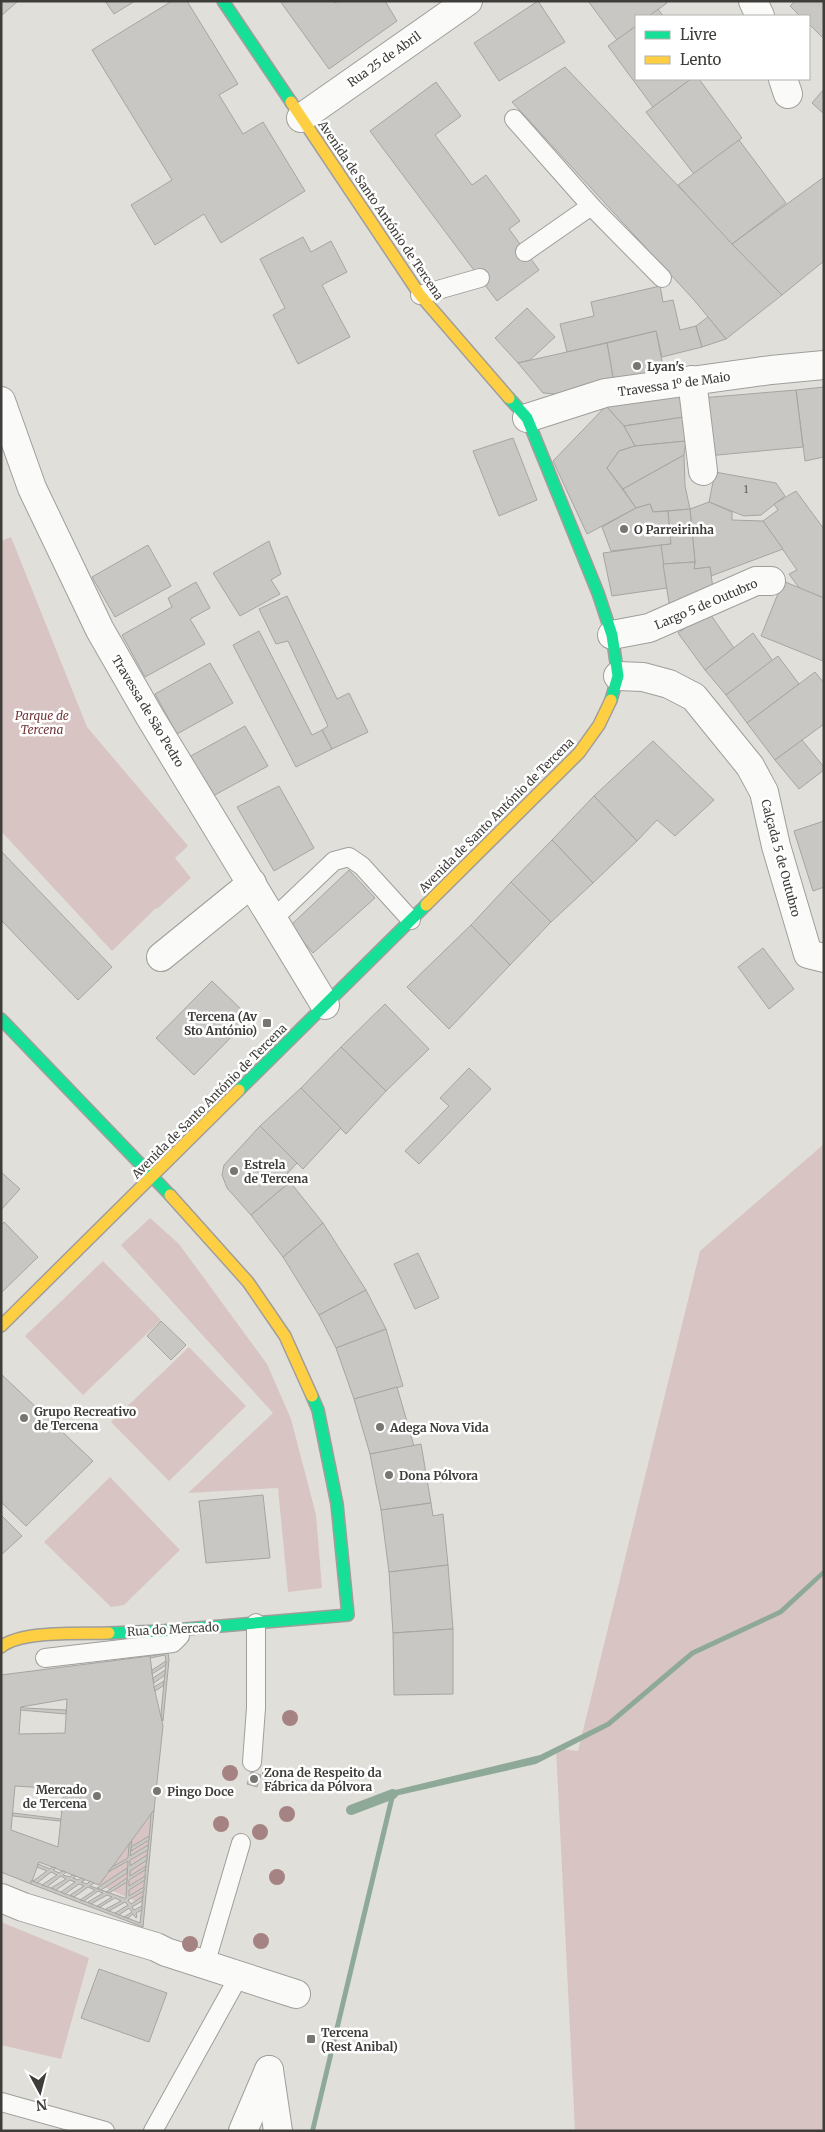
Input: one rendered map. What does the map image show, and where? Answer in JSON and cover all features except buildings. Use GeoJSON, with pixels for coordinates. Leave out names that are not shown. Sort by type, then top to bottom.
{"type":"FeatureCollection","features":[{"type":"Feature","properties":{"kind":"street","name":"Avenida de Santo António de Tercena"},"geometry":{"type":"LineString","coordinates":[[1,1326],[579,753],[599,725],[611,700],[618,676],[612,635],[598,593],[527,418],[420,295],[223,1]]}},
{"type":"Feature","properties":{"kind":"street","name":"Rua 25 de Abril"},"geometry":{"type":"LineString","coordinates":[[301,118],[468,1]]}},
{"type":"Feature","properties":{"kind":"street"},"geometry":{"type":"LineString","coordinates":[[753,1],[760,15]]}},
{"type":"Feature","properties":{"kind":"street","name":"Travessa 1º de Maio"},"geometry":{"type":"LineString","coordinates":[[527,418],[605,393],[692,380],[824,365]]}},
{"type":"Feature","properties":{"kind":"street"},"geometry":{"type":"LineString","coordinates":[[692,380],[703,471]]}},
{"type":"Feature","properties":{"kind":"street","name":"Travessa de São Pedro"},"geometry":{"type":"LineString","coordinates":[[1,402],[32,488],[100,630],[325,1005]]}},
{"type":"Feature","properties":{"kind":"street","name":"Largo 5 de Outubro"},"geometry":{"type":"LineString","coordinates":[[612,635],[648,628],[756,581],[771,581]]}},
{"type":"Feature","properties":{"kind":"street","name":"Calçada 5 de Outubro"},"geometry":{"type":"LineString","coordinates":[[618,676],[643,677],[669,684],[694,697],[750,766],[764,792],[776,846],[808,954],[824,958]]}},
{"type":"Feature","properties":{"kind":"street"},"geometry":{"type":"LineString","coordinates":[[161,957],[252,883]]}},
{"type":"Feature","properties":{"kind":"street"},"geometry":{"type":"LineString","coordinates":[[1,1019],[153,1176]]}},
{"type":"Feature","properties":{"kind":"street","name":"Rua do Mercado"},"geometry":{"type":"LineString","coordinates":[[1,1647],[6,1642],[38,1635],[187,1629],[348,1615],[337,1504],[326,1446],[318,1410],[301,1371],[285,1336],[248,1282],[153,1176]]}},
{"type":"Feature","properties":{"kind":"street"},"geometry":{"type":"LineString","coordinates":[[1,1898],[23,1907],[156,1947],[296,1994]]}},
{"type":"Feature","properties":{"kind":"street"},"geometry":{"type":"LineString","coordinates":[[243,2131],[269,2070],[278,2131]]}},
{"type":"Feature","properties":{"kind":"lane"},"geometry":{"type":"LineString","coordinates":[[514,119],[591,206],[662,278]]}},
{"type":"Feature","properties":{"kind":"lane"},"geometry":{"type":"LineString","coordinates":[[526,252],[591,206]]}},
{"type":"Feature","properties":{"kind":"lane"},"geometry":{"type":"LineString","coordinates":[[420,295],[480,278]]}},
{"type":"Feature","properties":{"kind":"lane"},"geometry":{"type":"LineString","coordinates":[[273,919],[334,862],[350,857],[362,866],[411,920]]}},
{"type":"Feature","properties":{"kind":"lane"},"geometry":{"type":"LineString","coordinates":[[252,1762],[256,1708],[256,1623]]}},
{"type":"Feature","properties":{"kind":"lane"},"geometry":{"type":"LineString","coordinates":[[45,1658],[173,1643],[187,1629]]}},
{"type":"Feature","properties":{"kind":"lane"},"geometry":{"type":"LineString","coordinates":[[205,1964],[241,1843]]}},
{"type":"Feature","properties":{"kind":"lane"},"geometry":{"type":"LineString","coordinates":[[28,1894],[145,1934],[153,1939],[156,1947]]}},
{"type":"Feature","properties":{"kind":"lane"},"geometry":{"type":"LineString","coordinates":[[153,2131],[239,1976]]}},
{"type":"Feature","properties":{"kind":"lane"},"geometry":{"type":"LineString","coordinates":[[1,2102],[106,2131]]}},
{"type":"Feature","properties":{"kind":"green space","name":"Parque de Tercena"},"geometry":{"type":"Polygon","coordinates":[[[11,537],[87,727],[188,846],[175,858],[191,878],[156,908],[112,951],[1,831],[1,541],[11,537]]]}},
{"type":"Feature","properties":{"kind":"green space"},"geometry":{"type":"Polygon","coordinates":[[[824,1144],[824,2131],[575,2131],[556,1748],[578,1751],[700,1251],[824,1144]]]}},
{"type":"Feature","properties":{"kind":"green space"},"geometry":{"type":"Polygon","coordinates":[[[150,1218],[179,1244],[267,1364],[291,1419],[316,1515],[322,1588],[288,1592],[278,1488],[188,1493],[273,1413],[121,1245],[150,1218]]]}},
{"type":"Feature","properties":{"kind":"green space"},"geometry":{"type":"Polygon","coordinates":[[[103,1261],[161,1320],[83,1395],[25,1336],[103,1261]]]}},
{"type":"Feature","properties":{"kind":"green space"},"geometry":{"type":"Polygon","coordinates":[[[189,1347],[246,1406],[169,1481],[111,1422],[189,1347]]]}},
{"type":"Feature","properties":{"kind":"green space"},"geometry":{"type":"Polygon","coordinates":[[[110,1477],[180,1550],[124,1605],[111,1607],[44,1542],[110,1477]]]}},
{"type":"Feature","properties":{"kind":"green space"},"geometry":{"type":"Polygon","coordinates":[[[154,1810],[145,1905],[99,1885],[154,1810]]]}},
{"type":"Feature","properties":{"kind":"green space"},"geometry":{"type":"Polygon","coordinates":[[[1,1922],[89,1958],[61,2059],[1,2045],[1,1922]]]}},
{"type":"Feature","properties":{"kind":"shaded area"},"geometry":{"type":"Polygon","coordinates":[[[824,1569],[824,1575],[782,1614],[694,1655],[610,1726],[536,1764],[395,1796],[315,2131],[310,2131],[391,1791],[540,1755],[607,1722],[691,1651],[779,1610],[824,1569]]]}},
{"type":"Feature","properties":{"kind":"waterway"},"geometry":{"type":"LineString","coordinates":[[351,1810],[393,1794]]}},
{"type":"Feature","properties":{"kind":"traffic: fast"},"geometry":{"type":"LineString","coordinates":[[223,1],[291,102]]}},
{"type":"Feature","properties":{"kind":"traffic: fast"},"geometry":{"type":"LineString","coordinates":[[509,398],[527,418],[598,593],[612,635],[618,676],[611,700]]}},
{"type":"Feature","properties":{"kind":"traffic: fast"},"geometry":{"type":"LineString","coordinates":[[239,1090],[426,905]]}},
{"type":"Feature","properties":{"kind":"traffic: fast"},"geometry":{"type":"LineString","coordinates":[[1,1019],[170,1195]]}},
{"type":"Feature","properties":{"kind":"traffic: fast"},"geometry":{"type":"LineString","coordinates":[[109,1633],[162,1631],[348,1615],[337,1504],[318,1410],[312,1396]]}},
{"type":"Feature","properties":{"kind":"traffic: slow"},"geometry":{"type":"LineString","coordinates":[[291,102],[420,295],[509,398]]}},
{"type":"Feature","properties":{"kind":"traffic: slow"},"geometry":{"type":"LineString","coordinates":[[426,905],[579,753],[599,725],[611,700]]}},
{"type":"Feature","properties":{"kind":"traffic: slow"},"geometry":{"type":"LineString","coordinates":[[1,1326],[239,1090]]}},
{"type":"Feature","properties":{"kind":"traffic: slow"},"geometry":{"type":"LineString","coordinates":[[170,1195],[248,1282],[285,1336],[312,1396]]}},
{"type":"Feature","properties":{"kind":"traffic: slow"},"geometry":{"type":"LineString","coordinates":[[1,1647],[10,1642],[37,1635],[109,1633]]}},
{"type":"Feature","properties":{"kind":"place","name":"Lyan's"},"geometry":{"type":"Point","coordinates":[637,366]}},
{"type":"Feature","properties":{"kind":"place","name":"O Parreirinha"},"geometry":{"type":"Point","coordinates":[624,529]}},
{"type":"Feature","properties":{"kind":"place","name":"Tercena (Av Sto António)"},"geometry":{"type":"Point","coordinates":[267,1023]}},
{"type":"Feature","properties":{"kind":"place","name":"Estrela de Tercena"},"geometry":{"type":"Point","coordinates":[234,1171]}},
{"type":"Feature","properties":{"kind":"place","name":"Grupo Recreativo de Tercena"},"geometry":{"type":"Point","coordinates":[24,1418]}},
{"type":"Feature","properties":{"kind":"place","name":"Adega Nova Vida"},"geometry":{"type":"Point","coordinates":[380,1427]}},
{"type":"Feature","properties":{"kind":"place","name":"Dona Pólvora"},"geometry":{"type":"Point","coordinates":[389,1475]}},
{"type":"Feature","properties":{"kind":"place","name":"Zona de Respeito da Fábrica da Pólvora"},"geometry":{"type":"Point","coordinates":[254,1779]}},
{"type":"Feature","properties":{"kind":"place","name":"Pingo Doce"},"geometry":{"type":"Point","coordinates":[157,1791]}},
{"type":"Feature","properties":{"kind":"place","name":"Mercado de Tercena"},"geometry":{"type":"Point","coordinates":[97,1796]}},
{"type":"Feature","properties":{"kind":"place","name":"Tercena (Rest Anibal)"},"geometry":{"type":"Point","coordinates":[311,2039]}}]}
